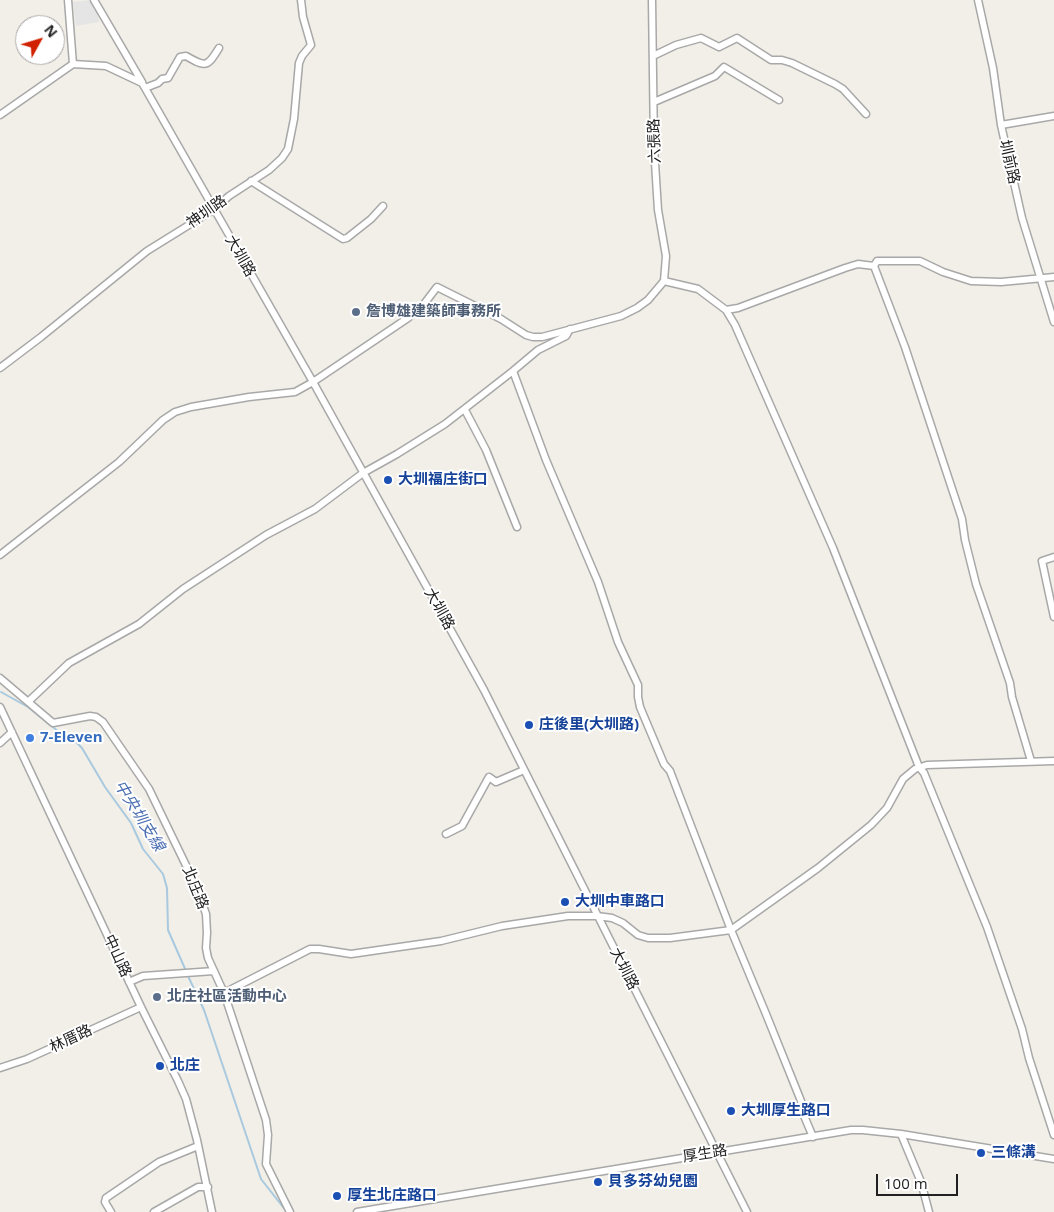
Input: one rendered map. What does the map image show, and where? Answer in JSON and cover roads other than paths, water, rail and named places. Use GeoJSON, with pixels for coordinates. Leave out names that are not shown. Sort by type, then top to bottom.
{"type":"FeatureCollection","features":[{"type":"Feature","properties":{"kind":"street"},"geometry":{"type":"LineString","coordinates":[[68,0],[73,64]]}},
{"type":"Feature","properties":{"kind":"street","name":"大圳路"},"geometry":{"type":"LineString","coordinates":[[94,0],[312,382],[484,690],[747,1212]]}},
{"type":"Feature","properties":{"kind":"street","name":"神圳路"},"geometry":{"type":"LineString","coordinates":[[1,366],[147,251],[214,210],[282,158],[288,149],[300,58],[311,45],[303,17],[301,0]]}},
{"type":"Feature","properties":{"kind":"street","name":"六張路"},"geometry":{"type":"LineString","coordinates":[[652,0],[654,147],[658,210],[666,256],[664,281]]}},
{"type":"Feature","properties":{"kind":"street","name":"圳前路"},"geometry":{"type":"LineString","coordinates":[[978,0],[993,68],[1001,125],[1022,218],[1054,322]]}},
{"type":"Feature","properties":{"kind":"street"},"geometry":{"type":"LineString","coordinates":[[653,56],[676,45],[701,38],[718,47],[737,38],[771,60],[782,60],[792,63],[835,84],[843,89],[866,114]]}},
{"type":"Feature","properties":{"kind":"street"},"geometry":{"type":"LineString","coordinates":[[0,115],[73,64],[106,66],[144,86],[158,83],[162,79],[168,78],[180,58],[186,56],[199,64],[211,62],[219,48]]}},
{"type":"Feature","properties":{"kind":"street"},"geometry":{"type":"LineString","coordinates":[[654,102],[715,76],[724,67],[779,100]]}},
{"type":"Feature","properties":{"kind":"street"},"geometry":{"type":"LineString","coordinates":[[1001,125],[1054,116]]}},
{"type":"Feature","properties":{"kind":"street"},"geometry":{"type":"LineString","coordinates":[[250,181],[344,239],[371,219],[383,206]]}},
{"type":"Feature","properties":{"kind":"street"},"geometry":{"type":"LineString","coordinates":[[874,266],[877,261],[920,261],[943,272],[971,281],[1002,282],[1054,277]]}},
{"type":"Feature","properties":{"kind":"street"},"geometry":{"type":"LineString","coordinates":[[726,310],[738,308],[858,264],[874,266]]}},
{"type":"Feature","properties":{"kind":"street"},"geometry":{"type":"LineString","coordinates":[[874,266],[905,347],[962,520],[976,584],[1010,683],[1012,697],[1031,761]]}},
{"type":"Feature","properties":{"kind":"street"},"geometry":{"type":"LineString","coordinates":[[0,555],[119,462],[163,420],[175,412],[248,396],[295,392],[421,308],[438,287],[533,337],[542,337],[621,316],[648,300],[664,281],[698,289],[726,310],[735,325],[833,548],[920,767],[987,927],[1022,1030],[1028,1058],[1054,1135]]}},
{"type":"Feature","properties":{"kind":"street"},"geometry":{"type":"LineString","coordinates":[[28,701],[69,663],[139,624],[183,589],[266,535],[315,509],[363,473],[397,454],[465,410],[538,350],[566,336],[570,329]]}},
{"type":"Feature","properties":{"kind":"street"},"geometry":{"type":"LineString","coordinates":[[513,371],[578,538],[595,574],[618,642],[638,685],[640,707],[664,764],[670,771],[813,1137]]}},
{"type":"Feature","properties":{"kind":"street"},"geometry":{"type":"LineString","coordinates":[[465,410],[486,450],[517,527]]}},
{"type":"Feature","properties":{"kind":"street"},"geometry":{"type":"LineString","coordinates":[[1054,557],[1042,561],[1052,600],[1054,617]]}},
{"type":"Feature","properties":{"kind":"street","name":"北庄路"},"geometry":{"type":"LineString","coordinates":[[0,678],[53,722],[90,716],[96,717],[115,738],[149,789],[197,888],[206,914],[206,948],[208,958],[224,993],[266,1120],[268,1135],[266,1164],[290,1212]]}},
{"type":"Feature","properties":{"kind":"street","name":"中山路"},"geometry":{"type":"LineString","coordinates":[[0,707],[186,1100],[208,1187],[212,1212]]}},
{"type":"Feature","properties":{"kind":"street"},"geometry":{"type":"LineString","coordinates":[[0,743],[12,732]]}},
{"type":"Feature","properties":{"kind":"street"},"geometry":{"type":"LineString","coordinates":[[224,993],[310,949],[351,954],[441,941],[502,926],[568,916],[597,916],[620,921],[638,935],[648,938],[670,938],[731,930],[818,868],[871,825],[887,808],[903,779],[920,767],[927,765],[1054,761]]}},
{"type":"Feature","properties":{"kind":"street"},"geometry":{"type":"LineString","coordinates":[[446,834],[462,826],[489,777],[496,782],[524,770]]}},
{"type":"Feature","properties":{"kind":"street"},"geometry":{"type":"LineString","coordinates":[[129,982],[144,976],[214,971]]}},
{"type":"Feature","properties":{"kind":"street","name":"林厝路"},"geometry":{"type":"LineString","coordinates":[[0,1068],[27,1058],[141,1007]]}},
{"type":"Feature","properties":{"kind":"street","name":"厚生路"},"geometry":{"type":"LineString","coordinates":[[357,1212],[857,1130],[901,1134],[1054,1159]]}},
{"type":"Feature","properties":{"kind":"street"},"geometry":{"type":"LineString","coordinates":[[901,1134],[921,1182],[929,1212]]}},
{"type":"Feature","properties":{"kind":"street"},"geometry":{"type":"LineString","coordinates":[[111,1212],[105,1202],[106,1198],[159,1162],[198,1146]]}},
{"type":"Feature","properties":{"kind":"street"},"geometry":{"type":"LineString","coordinates":[[154,1212],[198,1188],[208,1187]]}},
{"type":"Feature","properties":{"kind":"waterway","name":"中央圳支線"},"geometry":{"type":"LineString","coordinates":[[1,692],[28,707],[82,748],[105,787],[131,823],[143,849],[163,874],[167,888],[168,930],[186,971]]}},
{"type":"Feature","properties":{"kind":"waterway","name":"中央圳支線"},"geometry":{"type":"LineString","coordinates":[[188,976],[204,1010],[261,1179],[287,1212]]}},
{"type":"Feature","properties":{"kind":"place","name":"詹博雄建築師事務所"},"geometry":{"type":"Point","coordinates":[356,312]}},
{"type":"Feature","properties":{"kind":"place","name":"大圳福庄街口"},"geometry":{"type":"Point","coordinates":[388,480]}},
{"type":"Feature","properties":{"kind":"place","name":"庄後里(大圳路)"},"geometry":{"type":"Point","coordinates":[529,725]}},
{"type":"Feature","properties":{"kind":"place","name":"7-Eleven"},"geometry":{"type":"Point","coordinates":[30,738]}},
{"type":"Feature","properties":{"kind":"place","name":"大圳中車路口"},"geometry":{"type":"Point","coordinates":[565,902]}},
{"type":"Feature","properties":{"kind":"place","name":"北庄社區活動中心"},"geometry":{"type":"Point","coordinates":[157,997]}},
{"type":"Feature","properties":{"kind":"place","name":"北庄"},"geometry":{"type":"Point","coordinates":[160,1066]}},
{"type":"Feature","properties":{"kind":"place","name":"大圳厚生路口"},"geometry":{"type":"Point","coordinates":[731,1111]}},
{"type":"Feature","properties":{"kind":"place","name":"三條溝"},"geometry":{"type":"Point","coordinates":[981,1153]}},
{"type":"Feature","properties":{"kind":"place","name":"貝多芬幼兒園"},"geometry":{"type":"Point","coordinates":[598,1182]}},
{"type":"Feature","properties":{"kind":"place","name":"厚生北庄路口"},"geometry":{"type":"Point","coordinates":[337,1196]}}]}
